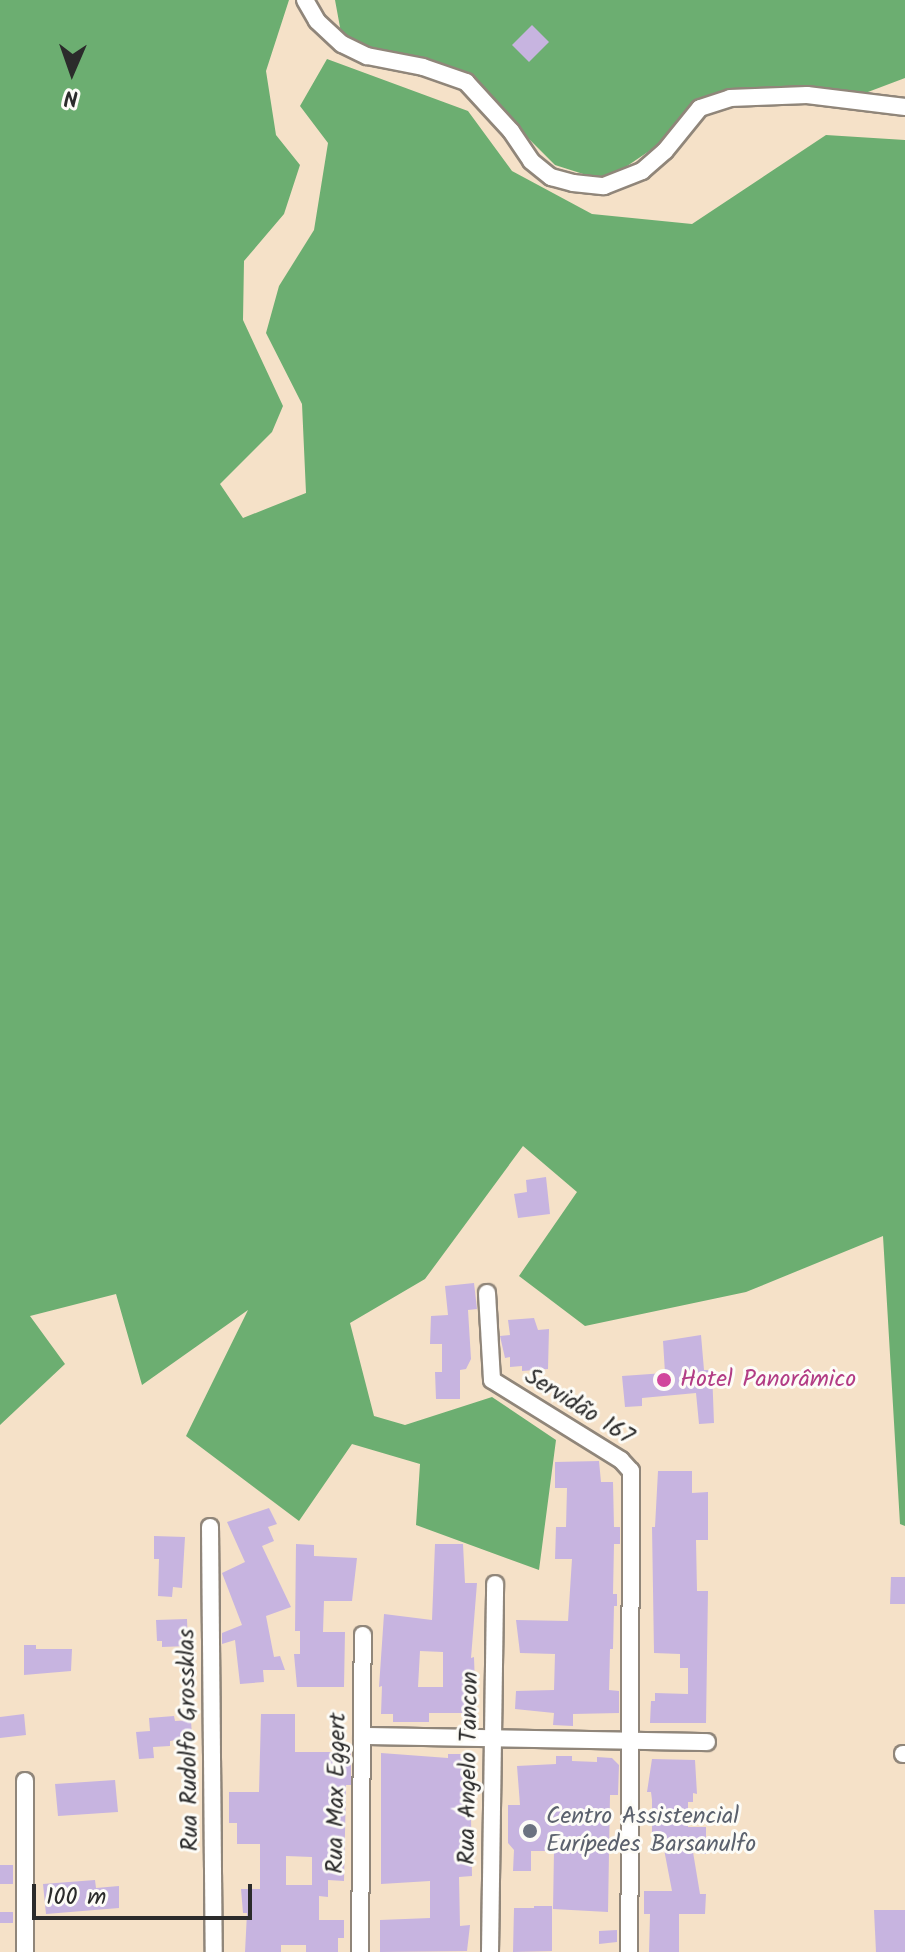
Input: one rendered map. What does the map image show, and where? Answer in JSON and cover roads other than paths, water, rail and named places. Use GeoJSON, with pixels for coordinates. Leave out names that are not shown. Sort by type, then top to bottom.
{"type":"FeatureCollection","features":[{"type":"Feature","properties":{"kind":"street"},"geometry":{"type":"LineString","coordinates":[[305,0],[317,21],[342,44],[367,56],[423,67],[466,82],[511,131],[531,161],[551,177],[573,183],[604,186],[642,171],[665,151],[700,108],[730,98],[807,95],[905,107]]}},
{"type":"Feature","properties":{"kind":"street","name":"Servidão 167"},"geometry":{"type":"LineString","coordinates":[[487,1293],[492,1380],[621,1460],[631,1471],[631,1741]]}},
{"type":"Feature","properties":{"kind":"street","name":"Rua Rudolfo Grossklas"},"geometry":{"type":"LineString","coordinates":[[210,1527],[214,1952]]}},
{"type":"Feature","properties":{"kind":"street","name":"Rua Angelo Tancon"},"geometry":{"type":"LineString","coordinates":[[490,1952],[495,1584]]}},
{"type":"Feature","properties":{"kind":"street","name":"Rua Max Eggert"},"geometry":{"type":"LineString","coordinates":[[360,1952],[363,1635]]}},
{"type":"Feature","properties":{"kind":"street"},"geometry":{"type":"LineString","coordinates":[[362,1736],[707,1742]]}},
{"type":"Feature","properties":{"kind":"street"},"geometry":{"type":"LineString","coordinates":[[629,1952],[631,1741]]}},
{"type":"Feature","properties":{"kind":"street"},"geometry":{"type":"LineString","coordinates":[[25,1781],[25,1952]]}},
{"type":"Feature","properties":{"kind":"place","name":"Hotel Panorâmico"},"geometry":{"type":"Point","coordinates":[664,1380]}},
{"type":"Feature","properties":{"kind":"place","name":"Centro Assistencial Eurípedes Barsanulfo"},"geometry":{"type":"Point","coordinates":[530,1831]}}]}
